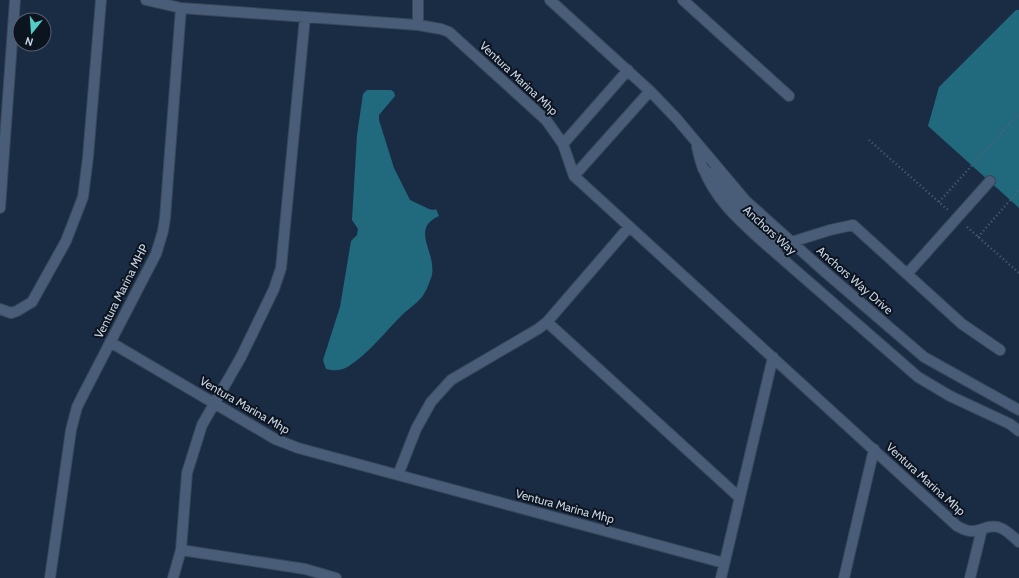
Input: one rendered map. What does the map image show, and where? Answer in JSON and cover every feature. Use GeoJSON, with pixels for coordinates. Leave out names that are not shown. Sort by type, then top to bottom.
{"type":"FeatureCollection","features":[{"type":"Feature","properties":{"kind":"street"},"geometry":{"type":"LineString","coordinates":[[0,208],[15,0]]}},
{"type":"Feature","properties":{"kind":"street"},"geometry":{"type":"LineString","coordinates":[[0,309],[11,313],[32,302],[66,241],[83,197],[88,157],[101,0]]}},
{"type":"Feature","properties":{"kind":"street","name":"Ventura Marina Mhp"},"geometry":{"type":"LineString","coordinates":[[146,0],[181,8],[305,16],[418,26],[441,29],[449,32],[546,120],[563,144],[574,176],[958,526],[975,532],[994,526],[1004,529],[1019,542]]}},
{"type":"Feature","properties":{"kind":"street"},"geometry":{"type":"LineString","coordinates":[[418,0],[418,26]]}},
{"type":"Feature","properties":{"kind":"street","name":"Anchors Way"},"geometry":{"type":"LineString","coordinates":[[550,0],[628,70],[676,118],[696,143],[703,169],[719,198],[738,220],[918,377],[945,393],[1014,425],[1019,431]]}},
{"type":"Feature","properties":{"kind":"street"},"geometry":{"type":"LineString","coordinates":[[683,0],[789,96]]}},
{"type":"Feature","properties":{"kind":"street","name":"Ventura Marina MHP"},"geometry":{"type":"LineString","coordinates":[[50,578],[71,430],[77,408],[156,254],[163,231],[181,8]]}},
{"type":"Feature","properties":{"kind":"street","name":"Ventura Marina MHP"},"geometry":{"type":"LineString","coordinates":[[173,578],[181,550],[188,473],[202,426],[241,357],[274,289],[281,268],[305,16]]}},
{"type":"Feature","properties":{"kind":"street"},"geometry":{"type":"LineString","coordinates":[[563,144],[628,70]]}},
{"type":"Feature","properties":{"kind":"street"},"geometry":{"type":"LineString","coordinates":[[574,176],[650,91]]}},
{"type":"Feature","properties":{"kind":"street","name":"Anchors Way Drive"},"geometry":{"type":"LineString","coordinates":[[696,143],[746,201],[825,272],[924,357],[1019,410]]}},
{"type":"Feature","properties":{"kind":"street"},"geometry":{"type":"LineString","coordinates":[[703,169],[715,177],[737,205],[782,245],[830,230],[853,226],[962,324],[1000,350]]}},
{"type":"Feature","properties":{"kind":"street"},"geometry":{"type":"LineString","coordinates":[[907,274],[990,181]]}},
{"type":"Feature","properties":{"kind":"street"},"geometry":{"type":"LineString","coordinates":[[398,475],[416,429],[431,402],[452,380],[538,329],[547,322],[629,227]]}},
{"type":"Feature","properties":{"kind":"street"},"geometry":{"type":"LineString","coordinates":[[547,322],[740,498]]}},
{"type":"Feature","properties":{"kind":"street","name":"Ventura Marina Mhp"},"geometry":{"type":"LineString","coordinates":[[110,342],[274,439],[298,448],[724,563]]}},
{"type":"Feature","properties":{"kind":"street"},"geometry":{"type":"LineString","coordinates":[[721,578],[773,358]]}},
{"type":"Feature","properties":{"kind":"street","name":"Ventura Marina Mhp"},"geometry":{"type":"LineString","coordinates":[[844,578],[874,449]]}},
{"type":"Feature","properties":{"kind":"street"},"geometry":{"type":"LineString","coordinates":[[970,578],[982,529]]}},
{"type":"Feature","properties":{"kind":"street"},"geometry":{"type":"LineString","coordinates":[[181,550],[305,569],[336,578]]}},
{"type":"Feature","properties":{"kind":"path"},"geometry":{"type":"LineString","coordinates":[[939,202],[1019,113]]}},
{"type":"Feature","properties":{"kind":"path"},"geometry":{"type":"LineString","coordinates":[[869,140],[1019,273]]}},
{"type":"Feature","properties":{"kind":"path"},"geometry":{"type":"LineString","coordinates":[[978,237],[1019,190]]}},
{"type":"Feature","properties":{"kind":"water"},"geometry":{"type":"Polygon","coordinates":[[[1016,10],[1019,10],[1019,208],[928,126],[939,87],[1016,10]]]}},
{"type":"Feature","properties":{"kind":"water"},"geometry":{"type":"Polygon","coordinates":[[[367,90],[391,90],[394,92],[395,96],[379,115],[379,120],[394,168],[410,200],[429,209],[436,209],[439,216],[431,221],[426,227],[425,234],[431,257],[432,275],[422,297],[402,315],[370,349],[346,368],[341,370],[332,370],[326,369],[323,360],[340,307],[351,241],[357,235],[358,229],[352,220],[357,135],[363,94],[367,90]]]}}]}
